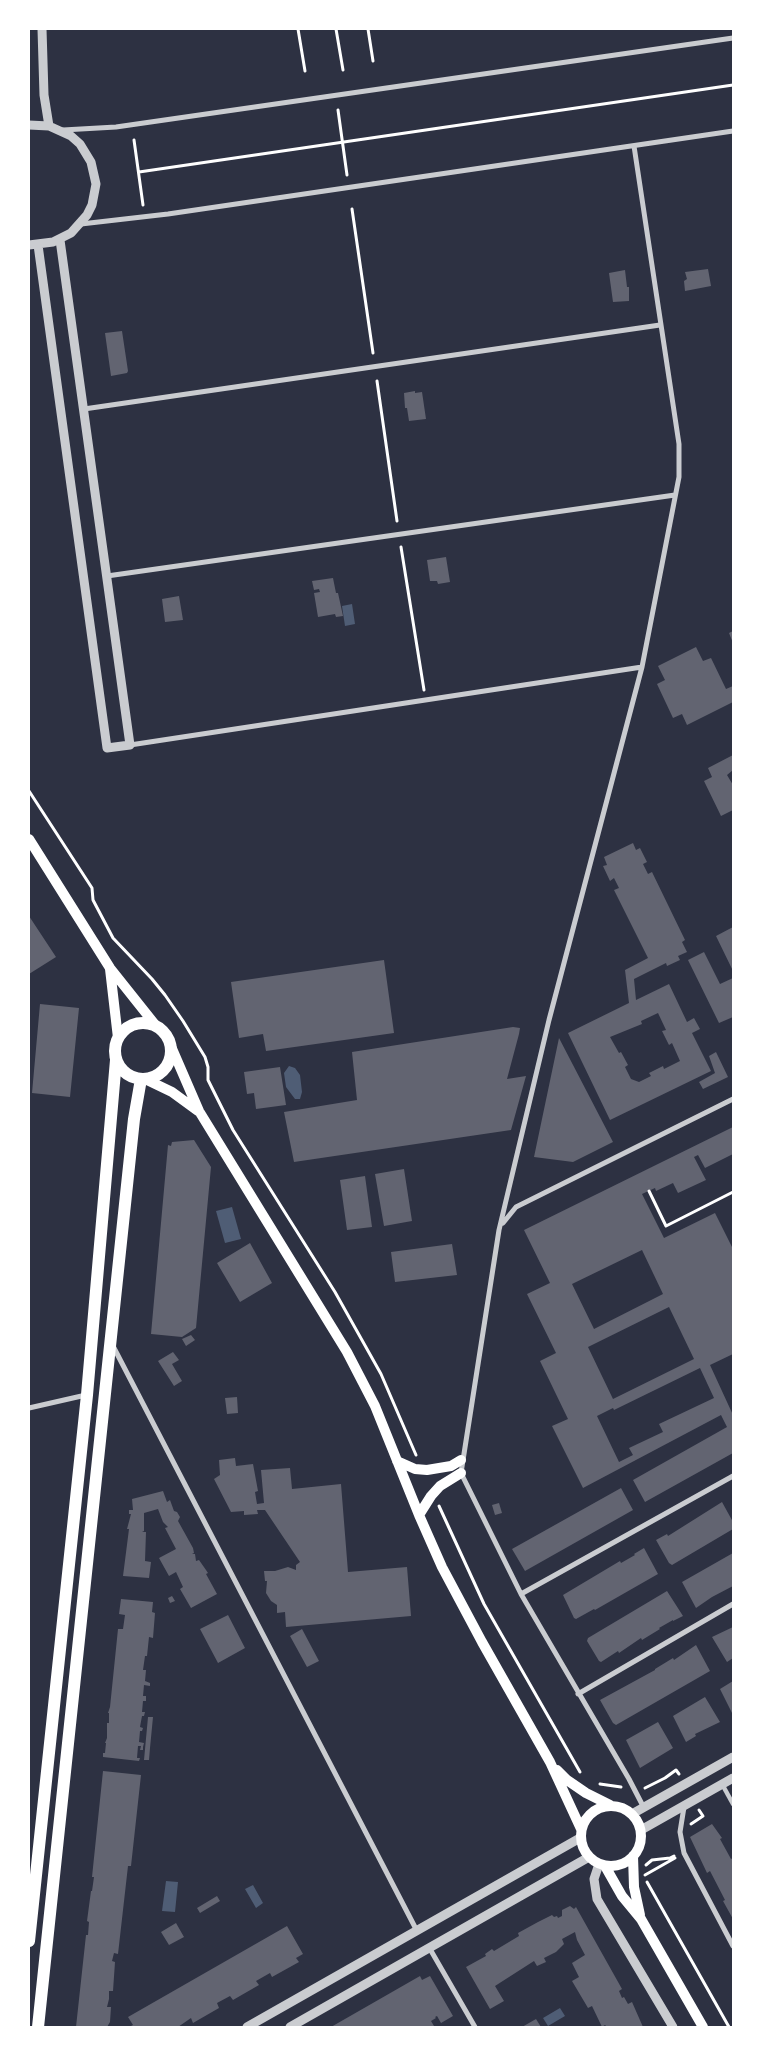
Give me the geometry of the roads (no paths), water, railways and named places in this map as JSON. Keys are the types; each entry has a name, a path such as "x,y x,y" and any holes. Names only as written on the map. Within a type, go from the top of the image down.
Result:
{"main road":[{"path":"29,839 110,968 166,1036 199,1111 347,1352 375,1406 419,1516 442,1567 550,1762 581,1833 582,1847 589,1857 602,1865 622,1896 641,1919 704,2027"},
{"path":"110,968 118,1038"},
{"path":"29,1941 87,1395 116,1060 115,1049 118,1038 124,1030 135,1024 145,1023 157,1027"},
{"path":"143,1079 155,1077 165,1069 170,1057 170,1044"},
{"path":"116,1060 126,1074 143,1079 172,1092 199,1111"},
{"path":"38,2027 134,1119 143,1079"},
{"path":"397,1462 423,1470 439,1469 461,1460"},
{"path":"419,1516 433,1493 450,1478 460,1473"},
{"path":"550,1762 567,1780 586,1793 610,1805 622,1807 632,1814 641,1830 640,1843 633,1856 620,1865 602,1865"},
{"path":"581,1833 586,1818 593,1811 610,1805"},
{"path":"633,1856 635,1894 641,1919"}],"street":[{"path":"42,29 44,95 49,126"},
{"path":"29,125 49,126 62,130 116,127 733,38"},
{"path":"62,130 80,144 91,162 96,184 92,205 81,224 60,240 33,245 107,748 642,667"},
{"path":"81,224 168,214 733,131"},
{"path":"634,146 679,444 679,468 642,667 549,1020 499,1230 460,1473 520,1594 644,1808"},
{"path":"60,240 130,745"},
{"path":"84,409 660,325"},
{"path":"107,576 675,495"},
{"path":"499,1230 505,1219 516,1207 733,1099"},
{"path":"111,1342 417,1931"},
{"path":"29,1408 87,1395"},
{"path":"520,1594 733,1476"},
{"path":"578,1694 733,1604"},
{"path":"632,1814 733,1757"},
{"path":"641,1830 733,1778"},
{"path":"722,1784 733,1804"},
{"path":"684,1807 680,1834 684,1854 733,1946"},
{"path":"247,2027 417,1931 581,1833"},
{"path":"290,2027 589,1857"},
{"path":"602,1865 594,1880 597,1900 673,2027"},
{"path":"430,1948 475,2027"}],"water":[{"path":"352,604 355,624 345,626 342,606"},
{"path":"289,1066 295,1068 300,1075 302,1092 300,1099 295,1099 286,1087 284,1073"},
{"path":"232,1207 241,1239 225,1243 216,1211"},
{"path":"166,1881 178,1882 175,1912 162,1911"},
{"path":"253,1885 263,1903 256,1908 245,1889"},
{"path":"560,2008 565,2016 548,2026 543,2018"}]}
